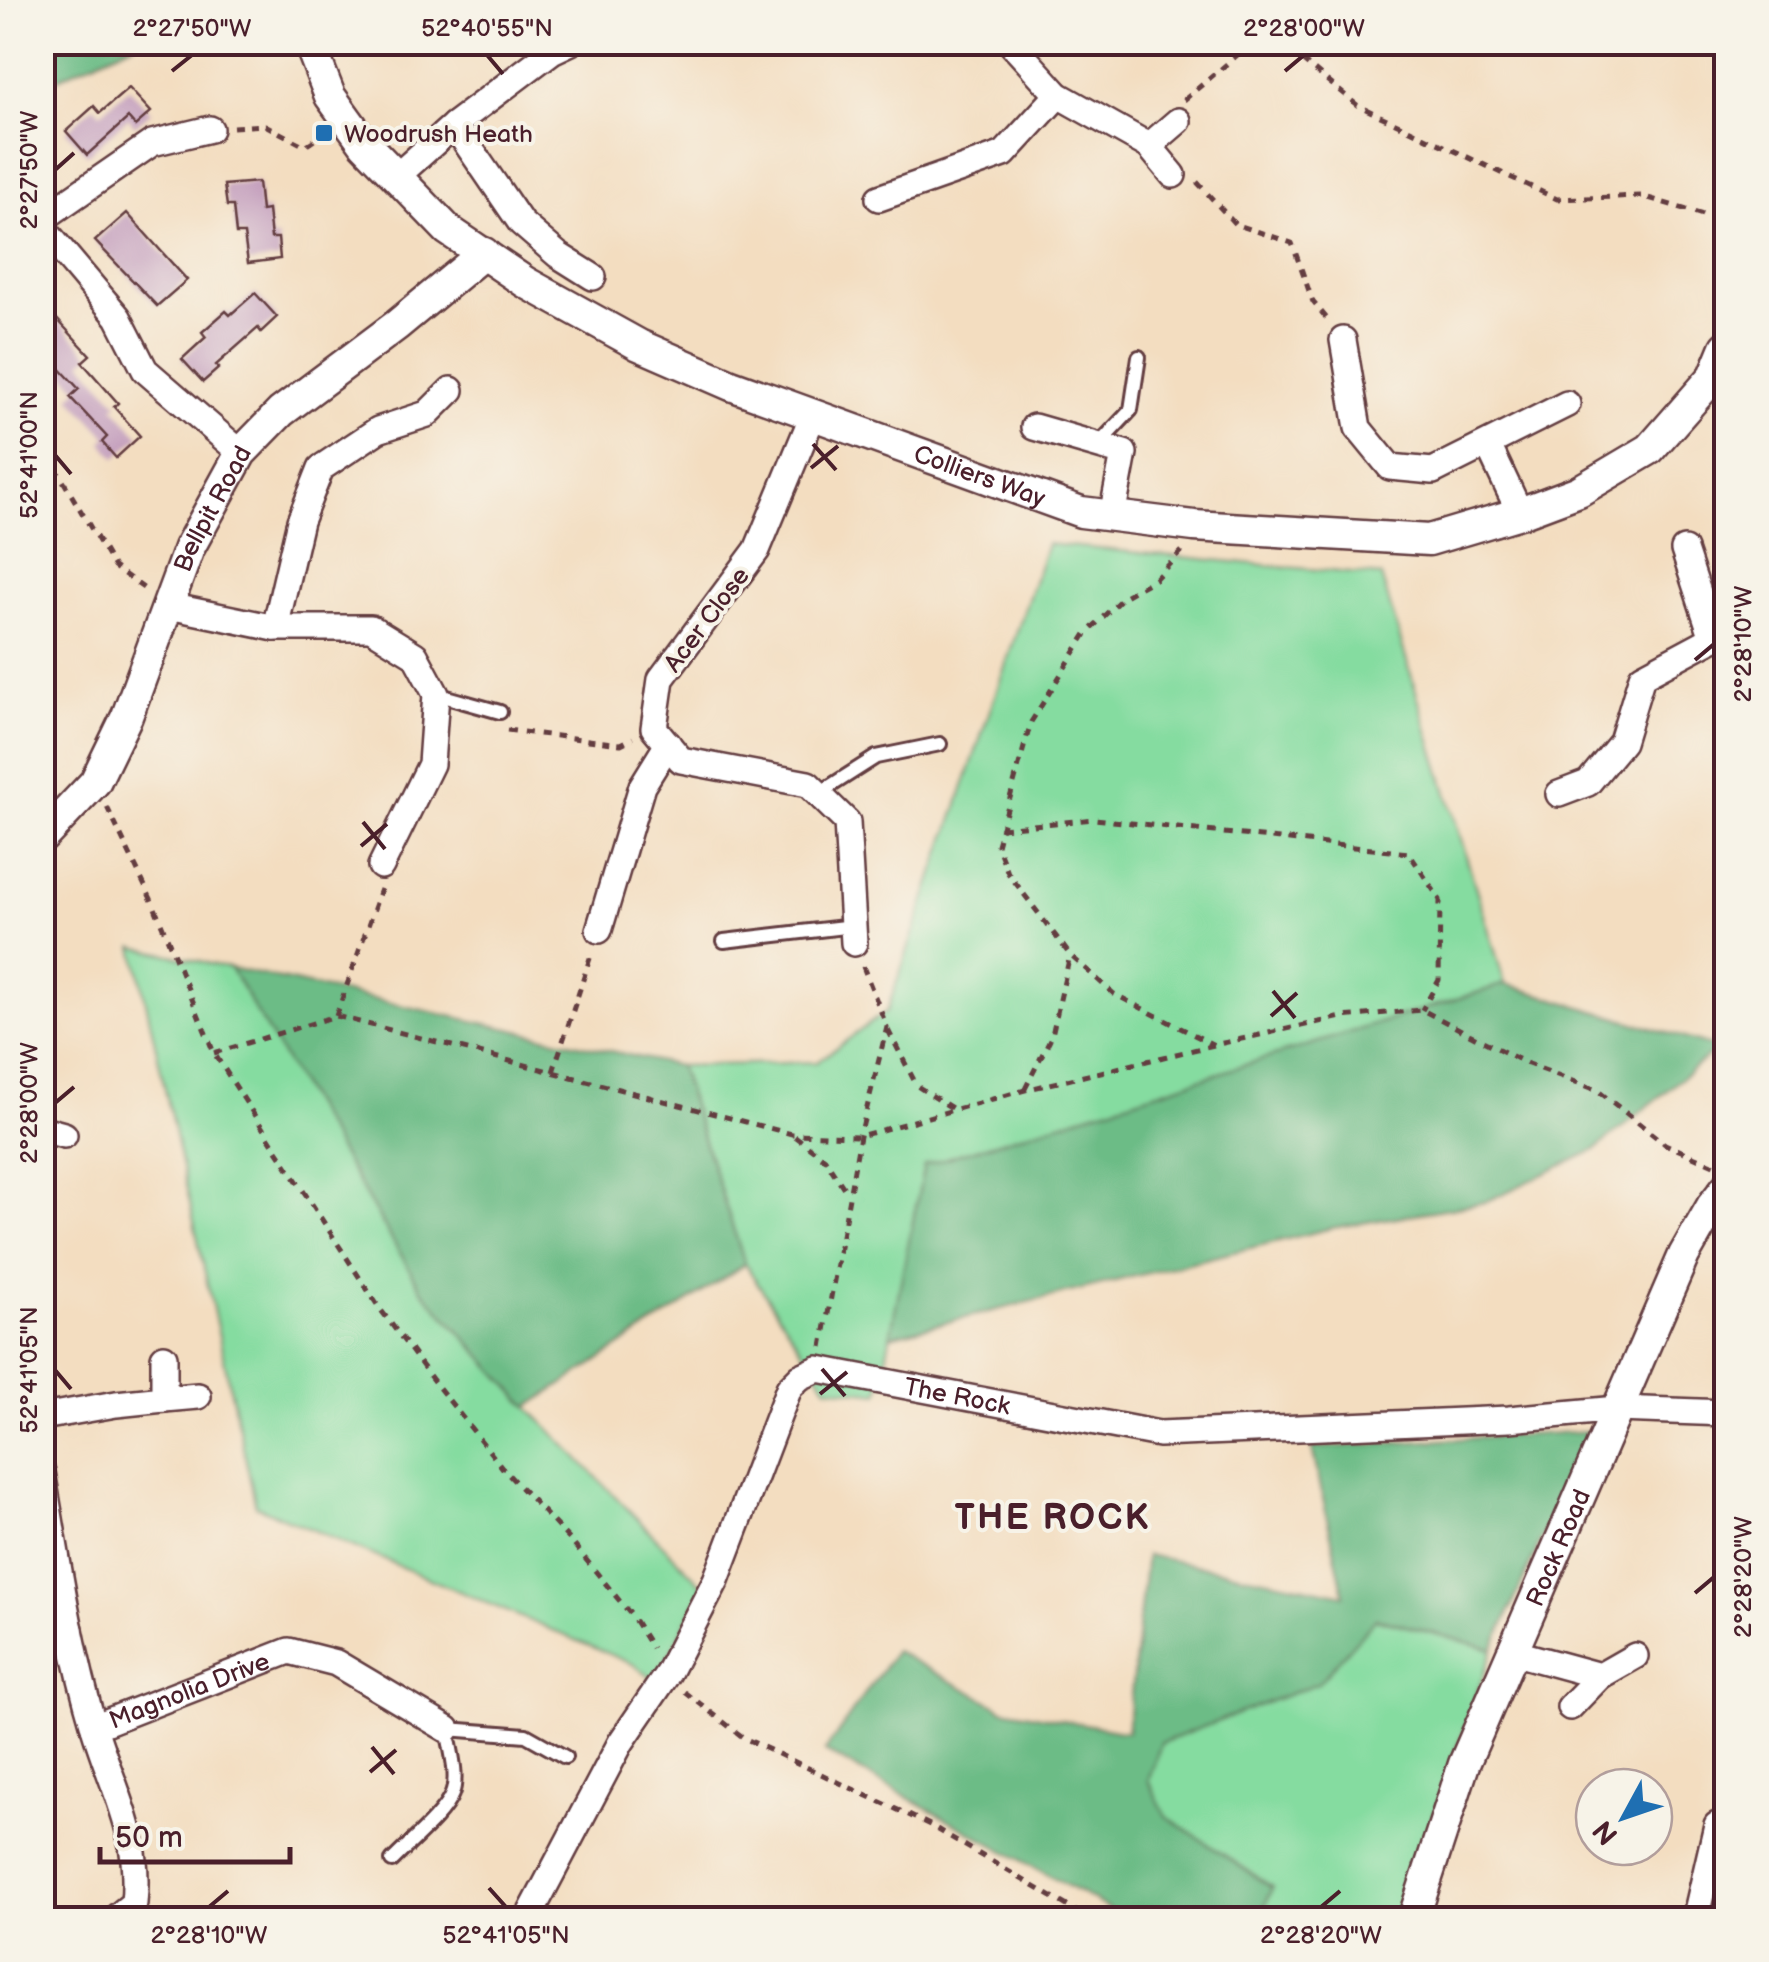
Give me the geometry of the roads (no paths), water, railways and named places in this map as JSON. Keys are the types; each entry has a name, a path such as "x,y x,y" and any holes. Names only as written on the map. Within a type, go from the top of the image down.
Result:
{"street":[{"name":"Colliers Way","path":"309,42 330,96 364,144 448,230 525,282 638,345 731,385 1081,512 1194,526 1429,540 1520,514 1579,491 1650,449 1714,376 1726,346"},
{"path":"396,177 454,126 552,51 571,42"},
{"path":"1010,42 1058,95 1149,146 1172,175"},
{"path":"879,198 1004,154 1058,95"},
{"path":"1149,146 1178,121"},
{"path":"454,126 521,223 558,255 592,276"},
{"path":"42,219 152,143 210,129"},
{"path":"42,227 118,317 145,370 241,453"},
{"name":"Bellpit Road","path":"42,838 96,782 127,716 188,548 241,453 281,412 484,254"},
{"path":"1343,340 1358,428 1390,466 1433,471 1566,404"},
{"path":"275,628 300,521 321,468 378,430 428,414 452,390"},
{"name":"Acer Close","path":"661,736 660,679 757,550 813,415"},
{"path":"1034,427 1124,453 1112,516"},
{"path":"1488,445 1520,514"},
{"path":"1559,794 1588,783 1622,742 1642,676 1720,636 1684,550"},
{"path":"169,606 275,628 371,628 415,655 436,694 431,764 381,866"},
{"path":"599,930 661,736 681,760 808,784 848,822 853,935"},
{"name":"Rock Road","path":"1413,1920 1464,1764 1684,1254 1726,1188"},
{"path":"164,1357 164,1399"},
{"name":"The Rock","path":"527,1920 621,1742 668,1674 716,1580 788,1388 800,1377 818,1370 1159,1434 1510,1419 1617,1410 1726,1413"},
{"path":"42,1418 116,1404 198,1396"},
{"path":"42,1472 70,1629 94,1727 132,1830 134,1904 118,1918"},
{"path":"42,1638 70,1629"},
{"name":"Magnolia Drive","path":"94,1727 289,1652 336,1663 447,1729"},
{"path":"1512,1652 1600,1676"},
{"path":"1570,1706 1600,1676 1635,1656"},
{"path":"1695,1920 1718,1825"}],"lane":[{"path":"1098,445 1130,410 1139,356"},
{"path":"436,694 500,712"},
{"path":"818,794 876,757 940,744"},
{"path":"724,941 853,935"},
{"path":"392,1861 452,1794 447,1729 526,1734 565,1757"}],"place":[{"name":"Woodrush Heath","path":"324,133"}],"district":[{"name":"THE ROCK","path":"1053,1517"}]}
